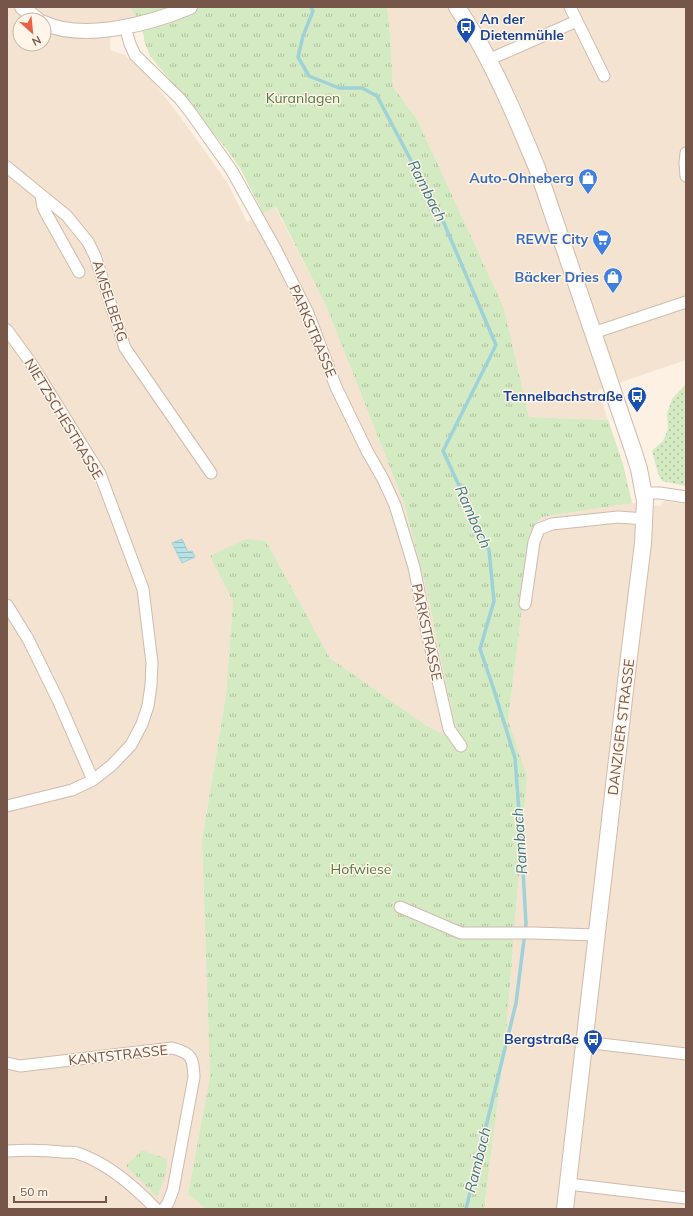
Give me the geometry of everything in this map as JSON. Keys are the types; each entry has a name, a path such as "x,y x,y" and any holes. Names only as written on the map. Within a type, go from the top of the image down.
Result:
{"main road":[{"name":"DANZIGER STRASSE","path":"457,7 488,60 512,109 537,168 633,450 645,501 643,543 628,660 565,1209"}],"street":[{"path":"52,25 87,31 106,30 125,27 166,16 190,7"},
{"path":"570,7 604,76"},
{"path":"488,60 577,21"},
{"name":"PARKSTRASSE","path":"125,27 135,55 180,99 191,112 232,171 276,250 308,313 336,387 395,505 414,567 449,729 461,746"},
{"path":"686,153 686,176"},
{"name":"AMSELBERG","path":"7,167 67,216 88,242 96,256 125,348 211,473"},
{"name":"AMSELBERG","path":"41,196 43,207 79,272"},
{"path":"593,334 686,302"},
{"name":"NIETZSCHESTRASSE","path":"7,330 31,363 100,474 142,589 152,663 148,706 142,724 130,745 112,765 93,780 72,790 7,806"},
{"path":"644,493 660,493 686,497"},
{"path":"525,604 534,542 539,529 552,524 618,517 645,519"},
{"path":"7,605 31,646 58,700 93,780"},
{"path":"400,907 461,933 597,935"},
{"path":"584,1042 686,1054"},
{"name":"KANTSTRASSE","path":"7,1063 20,1066 172,1048 184,1051 190,1056 193,1063 194,1077 173,1190 164,1209"},
{"path":"7,1152 48,1150 76,1153 102,1164 143,1195 156,1209"},
{"path":"568,1184 686,1198"}],"shaded area":[{"path":"7,7 130,7 137,18 111,25 110,50 125,55 153,81 227,182 247,222 275,207 327,308 404,503 426,587 455,726 445,736 427,726 330,658 266,541 233,601 226,695 202,840 210,1076 188,1194 206,1209 7,1209"},
{"path":"387,7 686,7 686,360 598,390 608,420 529,417 504,308 417,119 393,87"},
{"path":"665,501 686,504 686,1209 484,1209 505,1046 527,775 508,720 532,528 542,517 632,503 661,506 662,502"}],"green space":[{"name":"Hofwiese","path":"130,7 387,7 393,87 417,119 504,308 529,417 608,420 623,464 632,503 542,517 532,528 508,720 527,775 505,1046 484,1209 206,1209 188,1194 210,1076 202,840 226,695 233,601 210,556 246,539 266,541 330,658 427,726 445,735 455,726 426,587 404,503 327,308 276,207 263,213 240,168 228,151 150,56 137,18"},
{"path":"686,384 686,486 662,481 658,473 652,451 663,441 668,429 667,414 672,399"},
{"path":"142,1150 167,1159 166,1175 157,1197 126,1166"}],"water":[{"path":"182,539 188,552 192,551 195,557 182,563 172,543"}],"waterway":[{"name":"Rambach","path":"311,7 313,11 303,36 298,57 309,76 339,88 362,88 377,96 443,221 496,345 443,451 489,550 494,601 480,649 515,758 526,924 516,1003 466,1209"}],"place":[{"name":"An der Dietenmühle","path":"466,44"},
{"name":"Auto-Ohneberg","path":"588,195"},
{"name":"REWE City","path":"602,256"},
{"name":"Bäcker Dries","path":"613,294"},
{"name":"Tennelbachstraße","path":"637,413"},
{"name":"Bergstraße","path":"593,1056"}],"park label":[{"name":"Kuranlagen","path":"303,98"}]}
